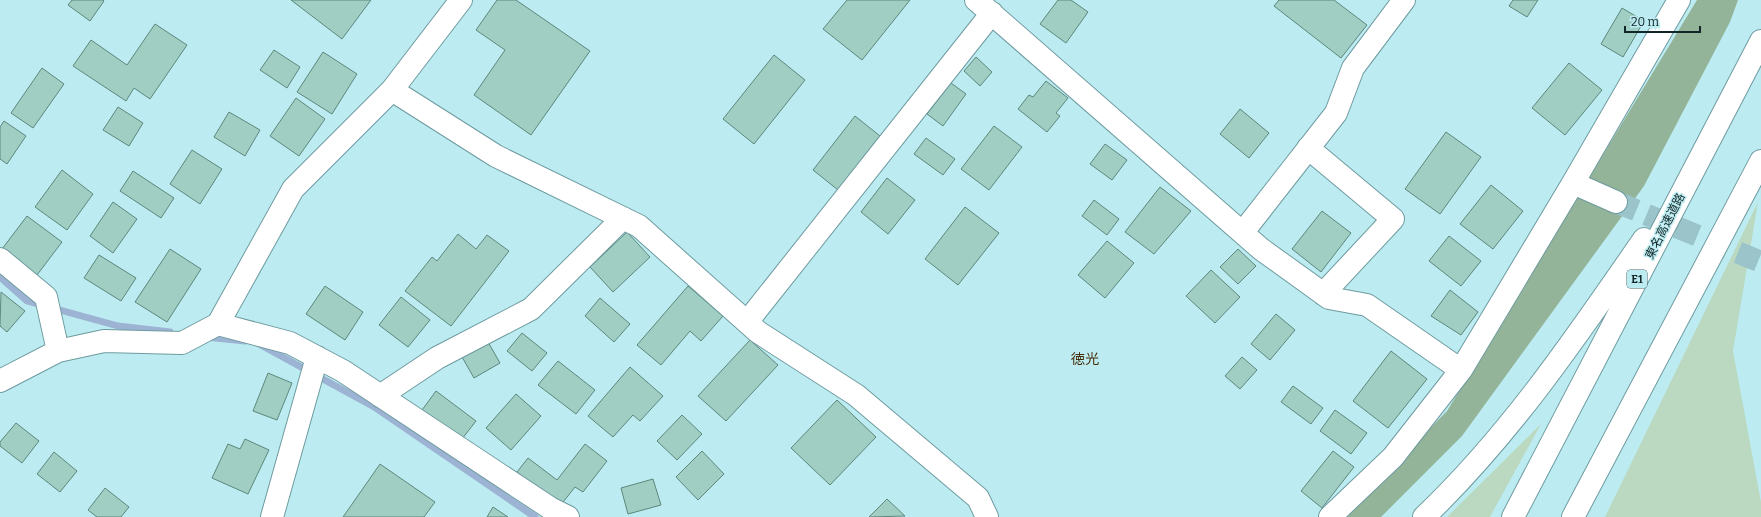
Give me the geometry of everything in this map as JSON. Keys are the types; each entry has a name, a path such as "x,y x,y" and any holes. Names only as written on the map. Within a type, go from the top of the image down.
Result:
{"main road":[{"path":"0,381 58,351 104,341 182,343 218,324 294,189 392,90 461,0"},
{"path":"1243,232 1336,113 1353,68 1404,0"},
{"path":"1330,517 1393,457 1461,370 1573,184 1679,0"},
{"path":"747,322 984,7 1262,249 1329,298 1367,305 1461,370"},
{"name":"東名高速道路","path":"1513,517 1761,41"},
{"path":"392,90 496,156 639,226 758,332 856,395 978,498 987,517"},
{"path":"1308,148 1393,218 1323,294"},
{"path":"1573,517 1761,161"},
{"path":"1424,517 1489,449 1544,380 1696,165"},
{"path":"1573,184 1616,202"},
{"path":"380,396 437,358 531,309 623,218"},
{"path":"0,259 46,297 58,351"},
{"path":"218,324 290,343 343,371 550,508 568,517"},
{"path":"272,517 317,357"}],"green space":[{"path":"1697,0 1738,0 1730,22 1644,186 1462,436 1381,517 1343,517 1447,411"},
{"path":"1758,202 1733,351 1761,502 1761,517 1605,517"},
{"path":"1541,424 1490,517 1447,517"}],"building":[{"path":"72,0 104,1 90,21 68,5"},
{"path":"291,0 371,0 342,39"},
{"path":"497,0 516,0 590,51 531,135 474,95 505,50 476,30"},
{"path":"847,0 910,0 862,60 823,29"},
{"path":"1058,0 1071,0 1088,12 1066,43 1040,24"},
{"path":"1279,0 1334,0 1367,25 1341,58 1274,6"},
{"path":"1513,0 1538,0 1527,17 1509,6"},
{"path":"1622,8 1644,21 1623,57 1601,44"},
{"path":"155,24 187,45 150,99 134,88 126,101 73,66 91,40 127,65"},
{"path":"274,50 300,67 287,88 260,70"},
{"path":"323,52 357,74 332,114 297,92"},
{"path":"774,55 805,80 754,144 723,119"},
{"path":"976,57 992,72 980,86 964,71"},
{"path":"1569,63 1602,90 1565,135 1532,108"},
{"path":"42,68 64,84 33,128 11,113"},
{"path":"1046,81 1068,98 1056,113 1060,116 1047,132 1018,109 1029,95 1033,97"},
{"path":"951,83 966,94 943,126 927,114"},
{"path":"296,98 325,119 299,156 270,136"},
{"path":"118,107 143,123 129,146 103,130"},
{"path":"1240,109 1269,133 1249,158 1220,134"},
{"path":"229,112 260,130 245,156 214,137"},
{"path":"855,116 880,136 838,190 813,170"},
{"path":"4,121 26,136 7,164 0,159 0,127"},
{"path":"994,126 1022,147 989,190 961,169"},
{"path":"1446,132 1481,157 1440,214 1405,189"},
{"path":"926,138 955,159 943,175 914,154"},
{"path":"1105,144 1127,160 1112,180 1090,164"},
{"path":"192,150 222,169 200,204 170,184"},
{"path":"62,170 93,194 67,230 35,207"},
{"path":"133,171 174,198 161,218 120,191"},
{"path":"887,178 915,200 888,234 861,212"},
{"path":"1491,185 1523,211 1493,249 1460,224"},
{"path":"1160,187 1191,211 1154,254 1125,232"},
{"path":"1094,200 1119,219 1107,235 1082,216"},
{"path":"113,202 137,219 113,253 90,236"},
{"path":"965,207 999,233 958,285 925,259"},
{"path":"1322,211 1351,233 1321,272 1292,249"},
{"path":"27,216 62,242 37,275 2,249"},
{"path":"627,232 650,257 613,292 590,267"},
{"path":"458,234 476,249 487,235 509,251 451,326 405,291 432,257 437,261"},
{"path":"1449,236 1481,261 1461,286 1429,261"},
{"path":"1107,241 1134,263 1105,298 1078,275"},
{"path":"170,249 201,269 167,322 135,302"},
{"path":"1238,249 1256,266 1238,284 1220,267"},
{"path":"99,255 136,278 121,301 84,278"},
{"path":"1211,270 1240,297 1215,323 1186,296"},
{"path":"325,286 363,312 345,340 306,314"},
{"path":"688,286 723,316 701,341 690,331 661,365 637,345"},
{"path":"1450,290 1478,312 1461,335 1431,316"},
{"path":"1,292 25,311 7,332 0,326"},
{"path":"401,297 430,320 408,347 379,325"},
{"path":"600,298 630,324 614,342 585,316"},
{"path":"1276,314 1295,330 1270,360 1251,344"},
{"path":"522,333 547,353 532,371 507,351"},
{"path":"750,340 778,365 726,421 698,396"},
{"path":"488,342 500,363 474,378 462,357"},
{"path":"1391,351 1427,379 1388,428 1353,401"},
{"path":"1242,357 1257,370 1240,389 1225,376"},
{"path":"558,361 595,390 576,414 538,385"},
{"path":"630,367 663,396 640,421 633,415 613,437 588,416"},
{"path":"268,373 292,383 277,420 253,411"},
{"path":"1293,386 1323,408 1311,424 1281,402"},
{"path":"436,391 476,421 462,439 422,410"},
{"path":"516,394 541,416 511,450 486,428"},
{"path":"837,400 876,437 830,485 791,448"},
{"path":"1335,410 1367,433 1351,454 1320,431"},
{"path":"682,415 702,434 677,460 657,441"},
{"path":"16,423 39,441 22,463 0,446 0,442"},
{"path":"245,439 269,450 248,494 212,478 228,444 240,449"},
{"path":"585,444 607,461 583,492 575,487 560,506 517,472 528,458 557,480"},
{"path":"702,451 724,474 698,500 676,477"},
{"path":"1333,451 1354,467 1322,508 1301,491"},
{"path":"54,452 77,471 60,492 37,474"},
{"path":"380,464 435,502 424,517 343,517"},
{"path":"653,479 661,505 628,514 621,488"},
{"path":"105,488 129,507 121,517 97,517 88,510"},
{"path":"887,499 905,516 869,517"},
{"path":"493,507 508,517 487,517"}],"waterway":[{"path":"0,277 27,301 118,326 170,332"},
{"path":"206,337 245,341"},
{"path":"259,344 376,408 535,517"}],"tunnel":[{"path":"1616,202 1761,262"}],"district":[{"name":"徳光","path":"1085,359"}]}
